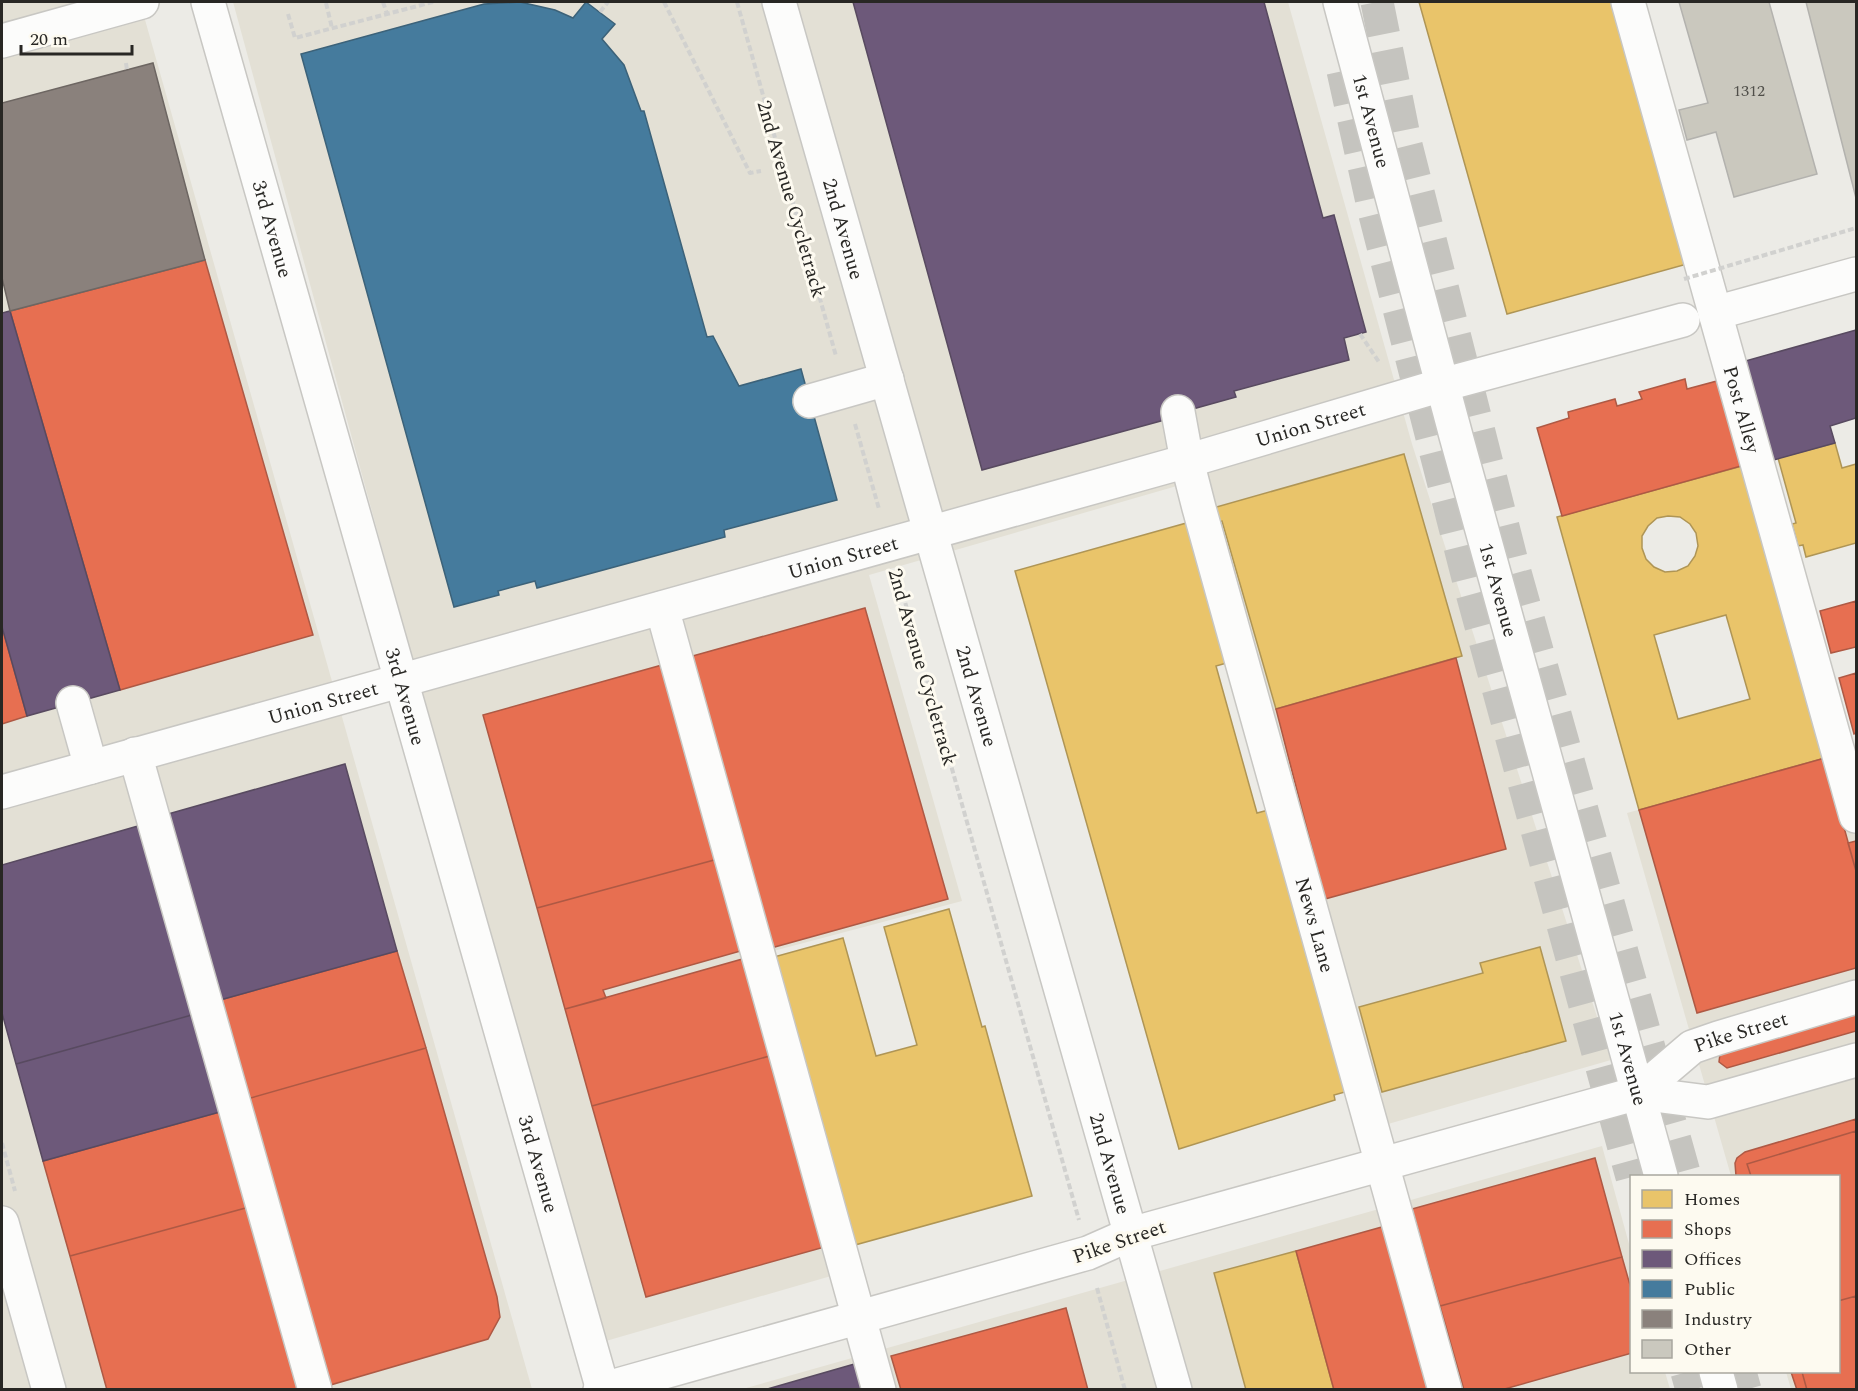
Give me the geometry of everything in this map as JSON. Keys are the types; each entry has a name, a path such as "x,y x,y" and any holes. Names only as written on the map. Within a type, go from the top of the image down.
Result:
{"main road":[{"path":"2,40 142,2"},
{"name":"3rd Avenue","path":"208,2 602,1389"},
{"name":"2nd Avenue","path":"779,2 1175,1389"},
{"name":"1st Avenue","path":"1340,2 1442,385 1661,1175"},
{"name":"Post Alley","path":"1628,2 1857,816"},
{"path":"1715,313 1857,274"},
{"name":"Union Street","path":"2,792 1187,461 1442,385 1683,320"},
{"path":"810,401 887,379"},
{"name":"News Lane","path":"1178,412 1187,461 1445,1389"},
{"path":"662,608 879,1389"},
{"path":"74,703 91,767"},
{"path":"135,754 315,1389"},
{"name":"Pike Street","path":"1638,1093 1692,1047 1857,997"},
{"name":"Pike Street","path":"602,1389 1088,1253 1131,1234 1638,1093 1708,1102 1857,1060"},
{"path":"2,1223 49,1389"},
{"path":"1717,1373 1721,1389"}],"path":[{"path":"383,2 387,14"},
{"path":"288,14 296,38 387,14 418,3 433,2"},
{"path":"600,12 608,2"},
{"path":"664,2 750,173 761,171"},
{"name":"2nd Avenue Cycletrack","path":"737,2 1072,1194"},
{"path":"326,3 332,28"},
{"path":"126,63 127,70"},
{"path":"1684,279 1857,228"},
{"path":"1360,334 1379,363"},
{"path":"1105,1315 1125,1389"}],"shaded area":[{"path":"2,2 140,2 532,1389 2,1390"},
{"path":"233,2 1288,2 1412,444 1611,1060 1381,1126 1201,479 869,575 962,901 751,957 838,1274 599,1343"},
{"path":"1856,751 1856,1389 1791,1389 1786,1373 1840,1373 1840,1175 1731,1175 1627,813"},
{"path":"1602,1146 1630,1247 1630,1373 1665,1373 1670,1389 739,1390"}],"building: Homes":[{"path":"1419,2 1613,2 1687,264 1507,314"},
{"path":"1835,443 1842,468 1856,464 1856,543 1806,557 1803,545 1798,546 1792,524 1796,523 1778,458"},
{"path":"1404,454 1462,656 1276,709 1222,521 1217,522 1213,508"},
{"path":"1742,466 1825,758 1639,810 1557,517","holes":["1680,517 1690,524 1696,533 1698,546 1688,566 1677,571 1665,572 1654,567 1646,559 1642,548 1642,536 1657,518","1726,615 1750,699 1678,719 1654,635"]},
{"path":"1190,522 1230,662 1216,666 1257,813 1272,809 1352,1090 1334,1095 1335,1100 1179,1149 1015,571"},
{"path":"949,909 982,1027 985,1026 1032,1196 855,1245 774,957 843,938 876,1056 917,1045 884,927"},
{"path":"1540,947 1566,1041 1382,1092 1359,1007 1483,973 1480,963"},
{"path":"1296,1251 1334,1390 1246,1390 1214,1273"}],"building: Shops":[{"path":"205,260 313,635 120,690 10,311"},
{"path":"1685,379 1687,389 1717,381 1741,466 1562,516 1537,428 1569,418 1568,412 1615,399 1617,406 1642,399 1639,392"},
{"path":"1856,601 1856,647 1831,653 1820,611"},
{"path":"865,608 948,899 771,948 689,657"},
{"path":"2,627 27,716 2,724"},
{"path":"1456,658 1506,849 1325,899 1276,709"},
{"path":"662,665 718,859 537,908 483,715"},
{"path":"1856,673 1856,733 1854,734 1839,678"},
{"path":"1825,758 1856,871 1856,968 1697,1013 1639,810"},
{"path":"1856,841 1856,871 1848,843"},
{"path":"718,859 744,950 603,990 606,998 565,1009 537,908"},
{"path":"397,951 426,1048 247,1099 220,1000"},
{"path":"746,958 773,1055 592,1106 565,1009"},
{"path":"1856,1012 1856,1031 1727,1068 1719,1062 1720,1054"},
{"path":"426,1048 497,1297 500,1317 488,1339 327,1386 247,1099"},
{"path":"773,1055 828,1246 646,1297 592,1106"},
{"path":"227,1110 253,1206 70,1256 43,1161"},
{"path":"1856,1119 1856,1131 1747,1164 1751,1175 1736,1175 1735,1163 1737,1158 1745,1152"},
{"path":"1856,1131 1856,1296 1840,1300 1840,1175 1751,1175 1747,1164"},
{"path":"1595,1158 1622,1257 1440,1306 1412,1209"},
{"path":"253,1206 305,1390 107,1390 70,1256"},
{"path":"1389,1225 1435,1390 1334,1390 1296,1251"},
{"path":"1622,1257 1630,1285 1630,1354 1501,1390 1464,1390 1440,1306"},
{"path":"1856,1296 1856,1390 1807,1390 1802,1373 1840,1373 1840,1300"},
{"path":"1066,1308 1088,1390 901,1390 891,1356"},
{"path":"1791,1373 1802,1373 1807,1390 1797,1390"}],"building: Offices":[{"path":"853,2 1264,2 1323,218 1334,215 1366,332 1344,338 1349,360 1234,391 1236,397 1175,414 1168,419 982,470"},
{"path":"10,311 120,690 27,716 2,627 2,313"},
{"path":"1856,330 1856,418 1830,426 1835,443 1770,461 1742,362"},
{"path":"345,764 397,951 220,1000 168,814"},
{"path":"145,824 199,1013 16,1064 2,1013 2,865"},
{"path":"199,1013 227,1110 43,1161 16,1064"},
{"path":"858,1363 866,1390 764,1390"}],"building: Public":[{"path":"520,2 555,10 573,18 586,2 615,24 602,39 624,65 641,111 644,111 707,337 713,336 739,386 801,369 837,500 724,530 725,537 537,588 535,581 498,591 499,595 454,607 301,54 484,4"}],"building: Industry":[{"path":"153,63 205,260 10,311 2,278 2,103"}],"building: Other":[{"path":"1679,2 1769,2 1817,174 1734,197 1716,132 1687,140 1679,110 1708,103"},
{"path":"1806,2 1856,2 1856,198"}],"tunnel":[{"path":"1377,2 1405,141 1511,558 1685,1175"},
{"path":"1343,71 1374,211 1469,582 1631,1175"},
{"path":"1687,1373 1692,1390"},
{"path":"1740,1373 1745,1390"}]}
